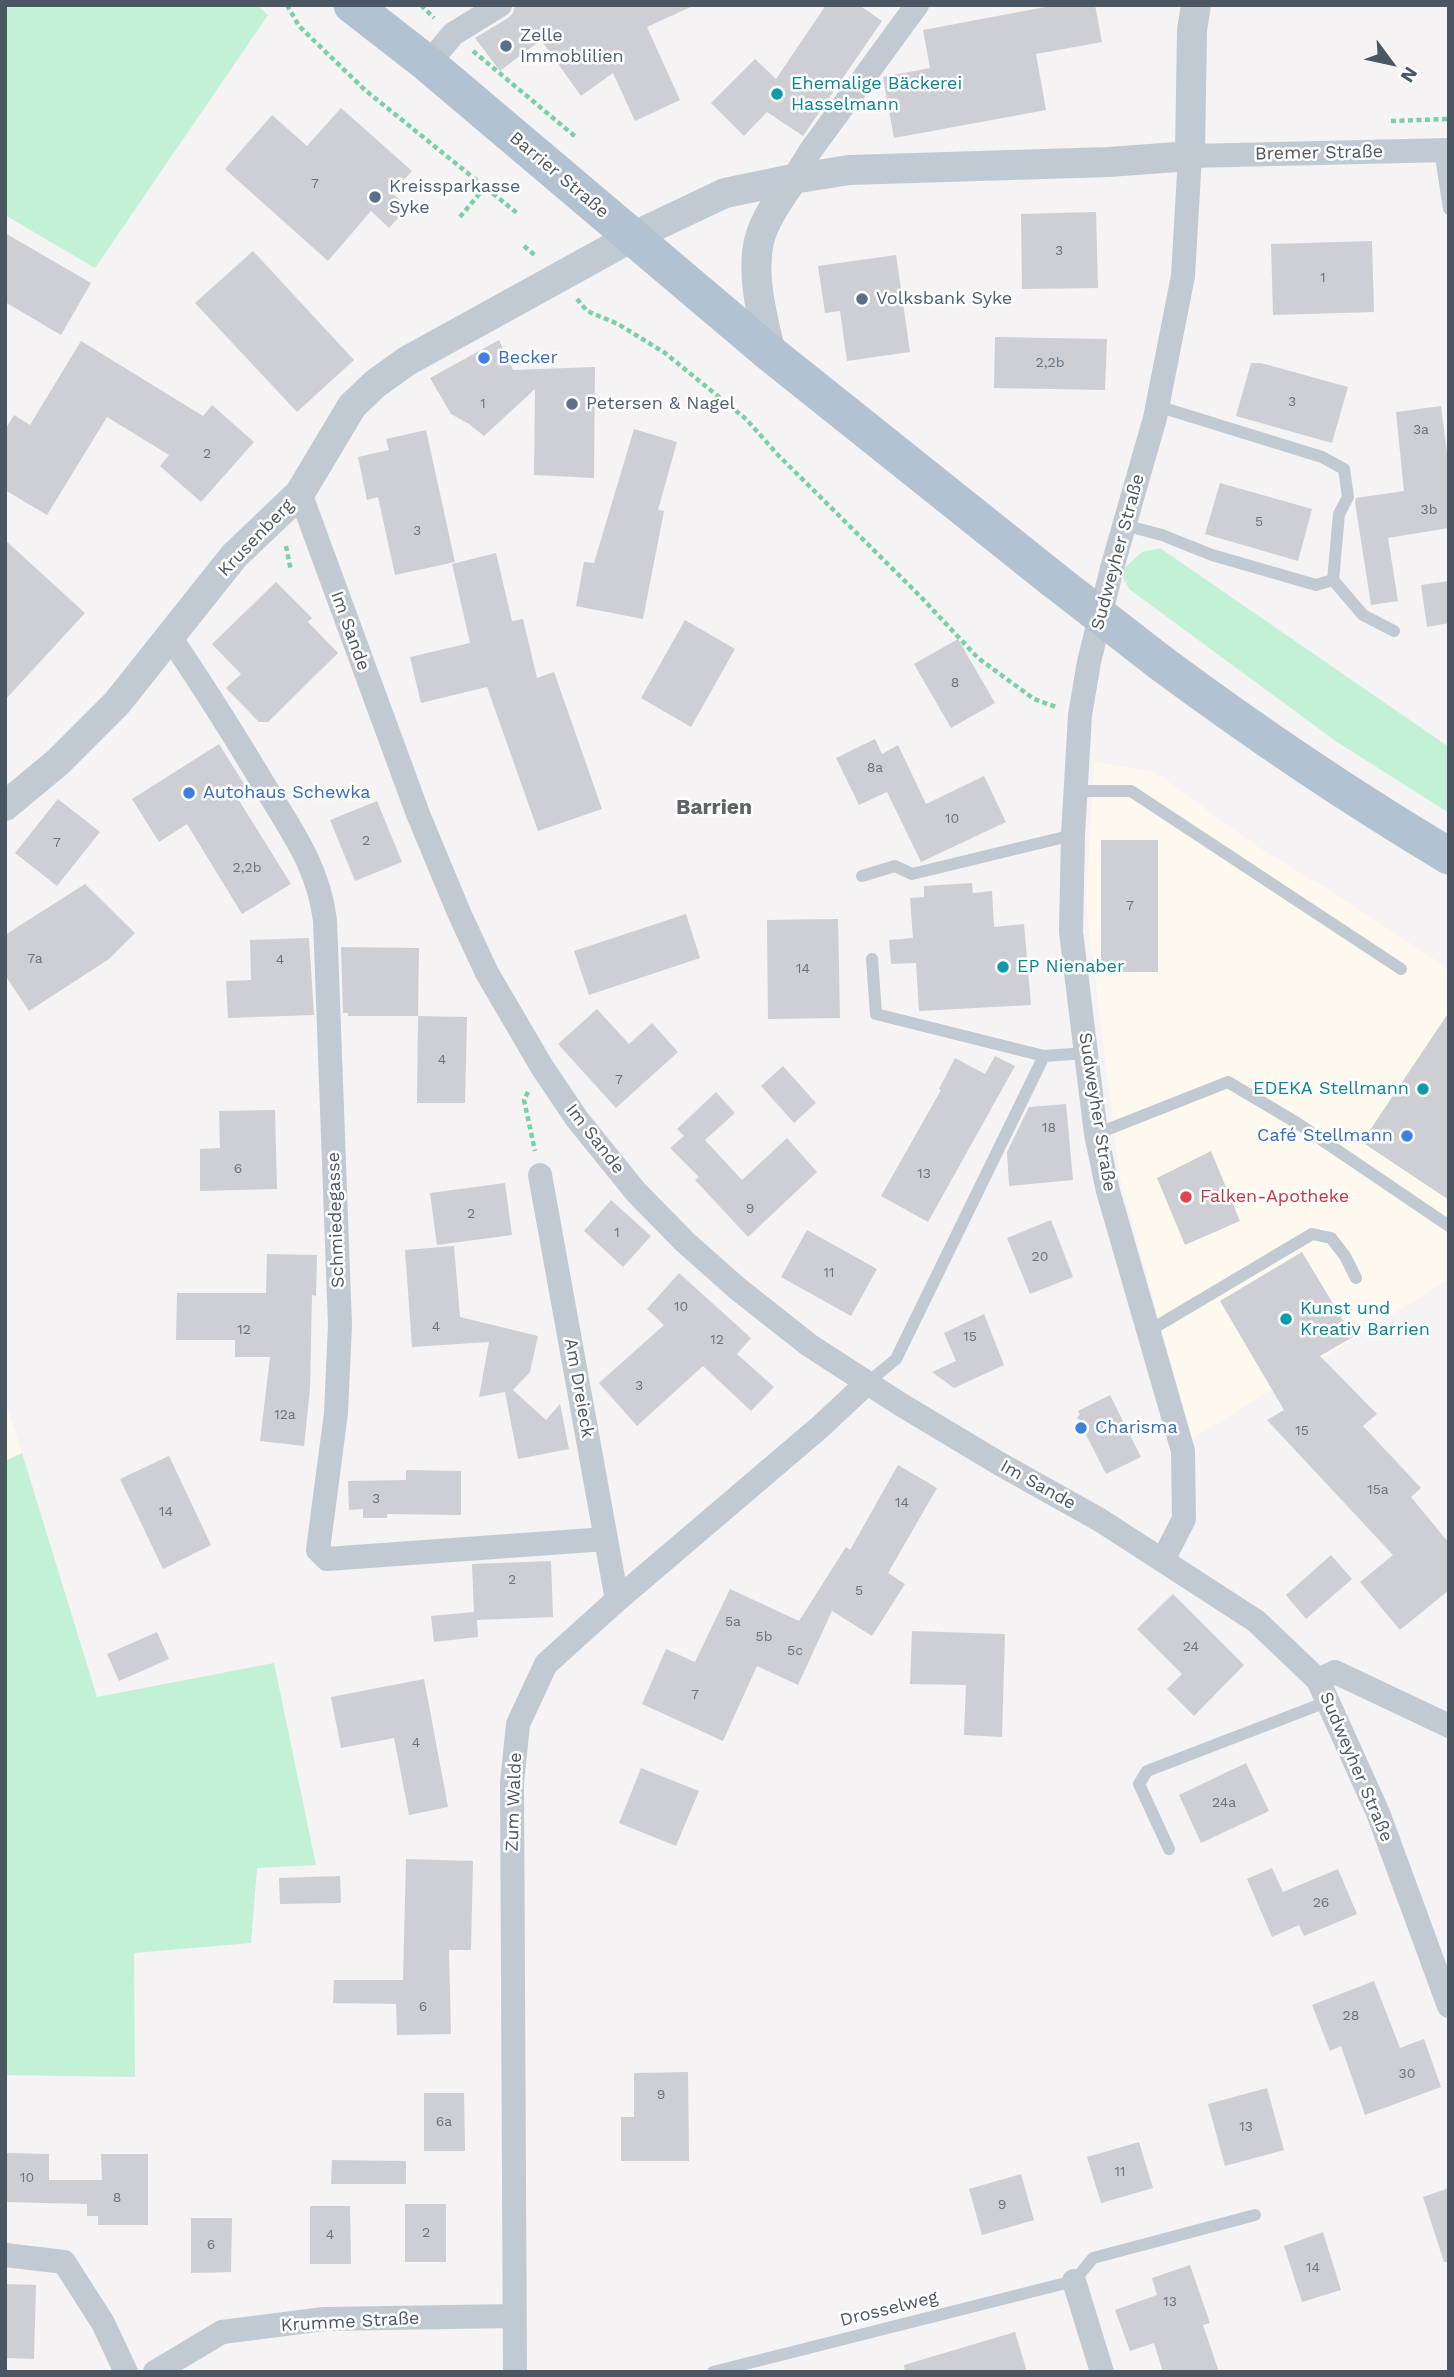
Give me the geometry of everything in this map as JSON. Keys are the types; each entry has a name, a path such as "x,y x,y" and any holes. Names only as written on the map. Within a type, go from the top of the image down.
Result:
{"main road":[{"name":"Barrier Straße","path":"352,5 428,64 771,354 1054,580 1237,719 1449,856"}],"street":[{"path":"428,64 453,34 500,5"},
{"path":"771,354 755,266 760,240 768,219 811,150 917,5"},
{"path":"632,237 724,193 793,178 849,170 1108,162 1190,156 1192,30 1196,5"},
{"name":"Bremer Straße","path":"1190,156 1445,150"},
{"name":"Sudweyher Straße","path":"1190,156 1182,276 1157,406 1089,662 1080,715 1071,932 1096,1134 1108,1191 1183,1451 1184,1519 1163,1560 1256,1620 1323,1690 1378,1813 1449,2006"},
{"name":"Krusenberg","path":"5,806 58,762 117,703 234,556 300,494 352,406 375,384 407,361 632,237"},
{"name":"Im Sande","path":"300,494 418,814 487,974 542,1067 577,1119 627,1181 685,1242 808,1345 866,1384 1100,1520 1163,1560"},
{"name":"Schmiedegasse","path":"170,637 226,720 289,826 321,892 325,920 340,1325 335,1413 318,1550 327,1559 606,1539"},
{"name":"Am Dreieck","path":"540,1175 617,1600"},
{"name":"Zum Walde","path":"515,2372 512,1783 518,1724 546,1664 866,1384"},
{"path":"1323,1690 1335,1672 1449,1726"},
{"path":"5,2256 64,2262 103,2323 126,2372"},
{"path":"1074,2281 1102,2372"},
{"name":"Krumme Straße","path":"155,2372 222,2332 324,2319 514,2316"}],"lane":[{"path":"1445,150 1449,209"},
{"path":"1157,406 1322,457 1344,469 1348,497 1339,514 1333,580 1363,615 1394,631"},
{"path":"1124,525 1161,535 1212,555 1316,585 1333,580"},
{"path":"1076,792 1130,791 1401,969"},
{"path":"862,876 895,866 912,874 1073,835"},
{"path":"872,959 876,1014 1044,1056 1086,1053"},
{"path":"866,1384 896,1359 1044,1056"},
{"path":"1096,1134 1228,1082 1297,1123 1449,1226"},
{"path":"1147,1332 1312,1234 1331,1238 1345,1256 1356,1278"},
{"path":"1168,1849 1139,1784 1147,1771 1323,1690"},
{"path":"1074,2281 1093,2258 1255,2215"},
{"name":"Drosselweg","path":"713,2372 1074,2281"}],"path":[{"path":"287,5 299,26 365,90 516,213"},
{"path":"421,5 577,138"},
{"path":"460,216 485,187"},
{"path":"618,324 664,353 746,419 778,456 919,595 978,658 1034,699 1080,715"},
{"path":"540,1175 524,1100 542,1067"}],"shaded area":[{"path":"1094,762 1155,772 1258,847 1339,896 1449,969 1449,1279 1192,1439 1120,1178 1086,904"},
{"path":"5,1399 22,1453 5,1461"}],"green space":[{"path":"5,5 257,5 268,15 95,268 5,215"},
{"path":"1160,548 1449,747 1449,813 1337,742 1129,589 1120,572 1142,552"},
{"path":"22,1453 97,1697 274,1663 316,1865 257,1868 251,1943 134,1953 135,2077 5,2075 5,1461"}],"building":[{"path":"515,5 695,5 647,27 680,100 635,121 613,73 581,96 541,40 500,71 475,38 508,18"},
{"name":"Ehemalige Bäckerei Hasselmann","path":"826,5 859,5 882,21 803,136 767,112 744,136 711,103 755,59 776,79"},
{"path":"1056,5 1095,5 1102,42 1036,54 1046,110 894,138 883,77 930,68 923,30"},
{"path":"341,108 412,171 392,193 408,207 389,228 371,211 328,261 225,169 272,115 307,146"},
{"path":"1096,212 1098,288 1022,289 1021,214"},
{"path":"5,233 91,283 61,335 5,302"},
{"path":"1372,241 1374,312 1273,315 1271,244"},
{"path":"253,251 354,360 297,412 195,303"},
{"path":"896,255 910,352 847,361 840,311 825,313 818,266"},
{"path":"995,337 1107,339 1105,390 994,388"},
{"path":"499,340 513,370 595,367 594,478 534,475 535,389 484,436 451,414 430,378"},
{"path":"81,341 203,416 212,405 254,442 201,502 160,466 169,455 107,417 47,515 5,490 5,430 14,415 30,425"},
{"path":"1251,363 1261,363 1348,387 1332,443 1236,416"},
{"path":"1441,406 1449,469 1449,528 1388,538 1398,601 1371,605 1356,498 1404,491 1396,412"},
{"path":"634,429 677,442 658,510 664,511 643,619 576,606 584,562 594,563"},
{"path":"426,430 455,562 395,575 378,497 367,500 358,457 389,450 386,439"},
{"path":"1220,483 1312,509 1298,561 1205,534"},
{"path":"5,540 85,613 5,700"},
{"path":"496,553 512,621 523,619 537,678 554,672 602,809 538,831 487,687 421,703 410,657 470,643 452,564"},
{"path":"1449,581 1449,623 1427,627 1421,585"},
{"path":"276,582 312,618 308,622 338,653 268,722 259,722 226,688 241,674 212,644"},
{"path":"685,620 735,649 691,727 641,698"},
{"path":"958,639 995,703 951,728 914,664"},
{"path":"875,739 882,754 898,745 926,804 984,776 1006,822 921,862 887,792 859,805 836,758"},
{"path":"219,744 246,787 235,794 291,884 242,914 187,824 159,842 132,799"},
{"path":"58,799 100,832 57,886 15,853"},
{"path":"377,801 402,862 355,881 330,820"},
{"path":"1101,840 1158,840 1158,972 1101,972"},
{"path":"972,883 973,893 992,891 994,927 1024,924 1031,1005 919,1011 916,963 891,964 889,940 913,938 910,898 924,897 924,886"},
{"path":"85,884 135,933 109,959 29,1011 5,975 5,935"},
{"path":"686,914 700,958 589,995 574,951"},
{"path":"838,919 840,1018 768,1019 767,920"},
{"path":"309,938 314,1015 228,1018 226,981 251,980 250,940"},
{"path":"341,947 419,948 418,1016 348,1016 348,1013 343,1013"},
{"path":"597,1009 629,1044 652,1023 678,1052 616,1108 558,1044"},
{"name":"EDEKA Stellmann","path":"1449,1012 1449,1200 1362,1142"},
{"path":"418,1016 467,1017 465,1103 417,1103"},
{"path":"995,1056 1015,1066 928,1222 881,1196 941,1090 939,1089 955,1058 985,1074"},
{"path":"783,1066 816,1103 794,1123 761,1086"},
{"path":"716,1092 735,1113 705,1140 742,1180 787,1138 817,1172 748,1237 695,1180 699,1177 670,1148 684,1136 677,1129"},
{"path":"1066,1104 1073,1180 1009,1186 1007,1152 1029,1107"},
{"path":"275,1110 277,1189 200,1191 200,1149 220,1148 219,1111"},
{"path":"1211,1151 1240,1221 1185,1245 1157,1178"},
{"path":"505,1183 512,1235 437,1245 430,1193"},
{"path":"611,1200 651,1236 623,1267 584,1231"},
{"path":"1051,1220 1073,1277 1030,1294 1007,1238"},
{"path":"807,1230 877,1269 851,1316 781,1277"},
{"path":"454,1246 460,1317 538,1336 530,1372 513,1390 546,1420 560,1404 569,1449 518,1459 505,1392 479,1397 489,1342 412,1347 405,1250"},
{"path":"1302,1252 1353,1337 1320,1356 1377,1414 1363,1426 1421,1488 1411,1497 1449,1543 1449,1590 1400,1630 1360,1582 1393,1555 1267,1420 1284,1410 1220,1301"},
{"path":"267,1254 317,1255 316,1296 312,1295 310,1389 304,1446 260,1441 270,1357 235,1357 235,1340 176,1340 177,1293 266,1293"},
{"path":"679,1273 751,1338 737,1354 774,1387 751,1411 703,1366 637,1426 599,1383 664,1325 647,1309"},
{"path":"984,1314 1004,1365 954,1388 932,1372 956,1361 944,1333"},
{"path":"1110,1395 1141,1457 1106,1474 1077,1417 1080,1415 1078,1411"},
{"path":"169,1456 211,1545 163,1569 120,1479"},
{"path":"898,1465 937,1488 888,1573 905,1584 872,1636 832,1611 798,1685 757,1666 723,1741 642,1704 666,1649 695,1662 730,1589 799,1621 846,1547 850,1550"},
{"path":"406,1470 461,1471 461,1515 387,1514 387,1518 363,1518 363,1509 349,1510 348,1481 406,1480"},
{"path":"1331,1555 1352,1579 1306,1619 1286,1595"},
{"path":"551,1561 553,1617 477,1620 478,1637 434,1642 431,1616 474,1612 472,1564"},
{"path":"1173,1594 1244,1665 1194,1716 1167,1689 1182,1674 1137,1629"},
{"path":"912,1631 1005,1634 1002,1737 964,1735 966,1685 910,1684"},
{"path":"157,1632 169,1659 119,1681 107,1654"},
{"path":"424,1679 448,1807 409,1815 394,1738 341,1748 331,1697"},
{"path":"1246,1763 1269,1811 1201,1843 1179,1795"},
{"path":"641,1768 699,1791 676,1846 619,1823"},
{"path":"406,1859 473,1861 471,1950 449,1950 451,2034 397,2035 396,2004 333,2003 334,1980 403,1980"},
{"path":"1272,1868 1283,1892 1338,1869 1357,1914 1304,1936 1299,1925 1272,1937 1247,1879"},
{"path":"340,1876 341,1903 280,1904 279,1878"},
{"path":"1374,1981 1400,2048 1424,2039 1441,2087 1365,2115 1341,2046 1330,2051 1312,2005"},
{"path":"688,2072 689,2161 621,2161 621,2117 634,2117 634,2073"},
{"path":"1267,2088 1284,2150 1225,2166 1208,2104"},
{"path":"424,2093 464,2093 465,2151 424,2151"},
{"path":"1139,2142 1153,2188 1101,2203 1087,2157"},
{"path":"5,2153 49,2154 49,2180 102,2180 101,2154 148,2154 148,2225 98,2225 98,2216 87,2216 87,2204 5,2202"},
{"path":"332,2160 406,2161 406,2184 331,2184"},
{"path":"1021,2174 1034,2220 982,2235 969,2189"},
{"path":"1449,2188 1449,2262 1444,2262 1423,2197"},
{"path":"405,2204 446,2204 446,2262 405,2262"},
{"path":"310,2206 350,2206 351,2264 310,2264"},
{"path":"191,2218 232,2218 231,2272 191,2273"},
{"path":"1323,2232 1341,2290 1302,2302 1284,2246"},
{"path":"1190,2265 1210,2323 1203,2325 1219,2372 1163,2372 1154,2343 1130,2351 1115,2310 1157,2295 1152,2278"},
{"path":"5,2284 36,2285 34,2359 5,2358"},
{"path":"1015,2332 1027,2372 905,2372 904,2365"}],"place":[{"name":"Zelle Immoblilien","path":"506,46"},
{"name":"Ehemalige Bäckerei Hasselmann","path":"777,94"},
{"name":"Kreissparkasse Syke","path":"375,197"},
{"name":"Volksbank Syke","path":"862,299"},
{"name":"Becker","path":"484,358"},
{"name":"Petersen & Nagel","path":"572,404"},
{"name":"Autohaus Schewka","path":"189,793"},
{"name":"EP Nienaber","path":"1003,967"},
{"name":"EDEKA Stellmann","path":"1423,1089"},
{"name":"Café Stellmann","path":"1407,1136"},
{"name":"Falken-Apotheke","path":"1186,1197"},
{"name":"Kunst und Kreativ Barrien","path":"1286,1319"},
{"name":"Charisma","path":"1081,1428"}],"district":[{"name":"Barrien","path":"714,808"}]}
